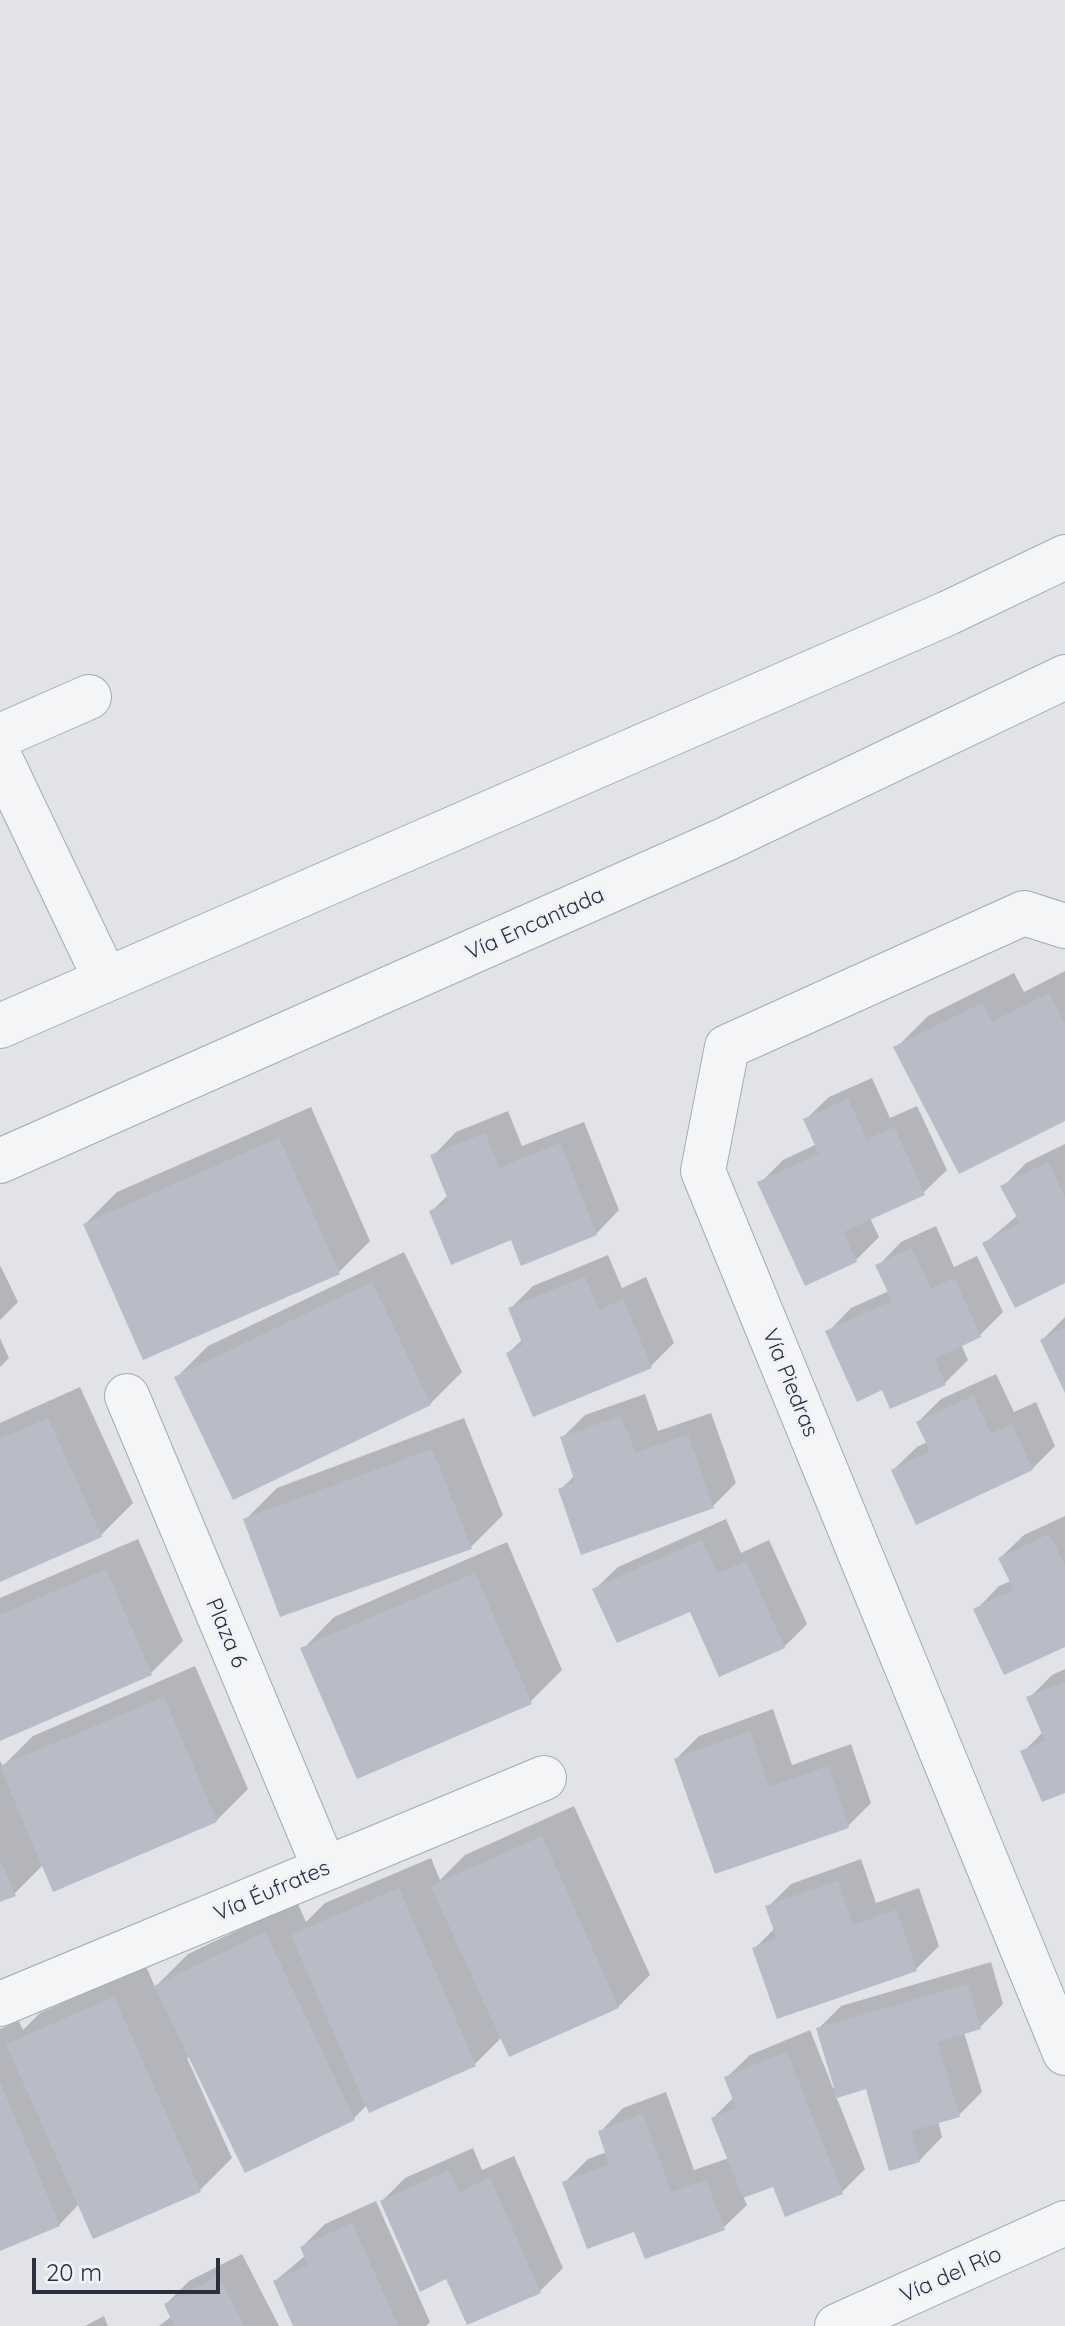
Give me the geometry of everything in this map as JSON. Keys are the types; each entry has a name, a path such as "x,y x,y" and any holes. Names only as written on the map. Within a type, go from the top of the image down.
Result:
{"street":[{"path":"0,1026 948,613 1065,557"},
{"name":"Vía Encantada","path":"0,1161 724,840 1065,677"},
{"path":"0,736 89,697"},
{"path":"0,758 105,978"},
{"name":"Vía Piedras","path":"1065,926 1024,913 727,1047 703,1171 1065,2053"},
{"name":"Plaza 6","path":"127,1396 325,1869"},
{"name":"Vía Éufrates","path":"0,2004 544,1778"},
{"name":"Vía del Río","path":"842,2325 1065,2223"}],"building":[{"path":"1049,993 1065,1024 1065,1121 959,1174 893,1047 982,1003 992,1022"},
{"path":"848,1099 867,1140 894,1127 925,1195 843,1232 857,1262 805,1286 757,1182 819,1154 803,1119"},
{"path":"485,1133 499,1168 560,1143 597,1235 521,1266 511,1240 451,1265 429,1211 449,1202 430,1155"},
{"path":"279,1138 340,1274 143,1360 83,1224"},
{"path":"1048,1162 1065,1197 1065,1283 1015,1308 982,1243 1020,1223 1000,1186"},
{"path":"912,1248 931,1289 954,1278 981,1337 934,1359 946,1385 890,1409 882,1390 857,1402 825,1331 892,1301 875,1265"},
{"path":"585,1277 599,1310 623,1299 652,1368 533,1417 506,1353 523,1345 508,1308"},
{"path":"372,1282 431,1405 233,1500 174,1377"},
{"path":"1065,1328 1065,1393 1040,1340"},
{"path":"973,1396 991,1434 1012,1424 1033,1470 916,1525 891,1470 930,1451 916,1422"},
{"path":"621,1416 635,1453 688,1435 714,1508 581,1555 558,1489 575,1482 560,1437"},
{"path":"48,1418 102,1537 0,1582 0,1439"},
{"path":"432,1449 472,1549 280,1617 243,1519"},
{"path":"1049,1534 1065,1565 1065,1647 1004,1675 973,1609 1014,1590 998,1558"},
{"path":"702,1540 717,1574 746,1561 785,1648 719,1677 690,1612 617,1643 592,1589"},
{"path":"106,1569 152,1675 0,1741 0,1615"},
{"path":"475,1573 532,1704 357,1779 300,1648"},
{"path":"1065,1682 1065,1793 1042,1802 1020,1751 1045,1741 1026,1697"},
{"path":"164,1697 217,1822 53,1892 0,1766"},
{"path":"750,1731 769,1787 828,1766 849,1828 715,1874 674,1759"},
{"path":"542,1836 619,2008 509,2057 431,1886"},
{"path":"0,1861 16,1896 0,1902"},
{"path":"838,1881 853,1925 896,1910 917,1971 777,2019 752,1948 777,1939 765,1906"},
{"path":"399,1888 476,2066 369,2113 291,1935"},
{"path":"265,1932 355,2120 245,2173 154,1986"},
{"path":"968,1984 981,2029 937,2042 960,2117 911,2131 920,2162 889,2171 866,2089 837,2098 816,2028"},
{"path":"114,1997 201,2192 93,2239 6,2044"},
{"path":"787,2052 843,2194 785,2217 773,2187 743,2198 711,2118 736,2108 724,2077"},
{"path":"0,2082 60,2226 0,2251"},
{"path":"643,2114 671,2192 706,2180 725,2230 645,2259 634,2232 587,2249 562,2182 609,2165 598,2131"},
{"path":"449,2170 459,2192 490,2178 541,2293 467,2325 446,2279 420,2292 380,2201"},
{"path":"352,2223 398,2326 293,2326 273,2281 308,2265 300,2247"},
{"path":"219,2276 244,2326 174,2326 164,2304"}]}
